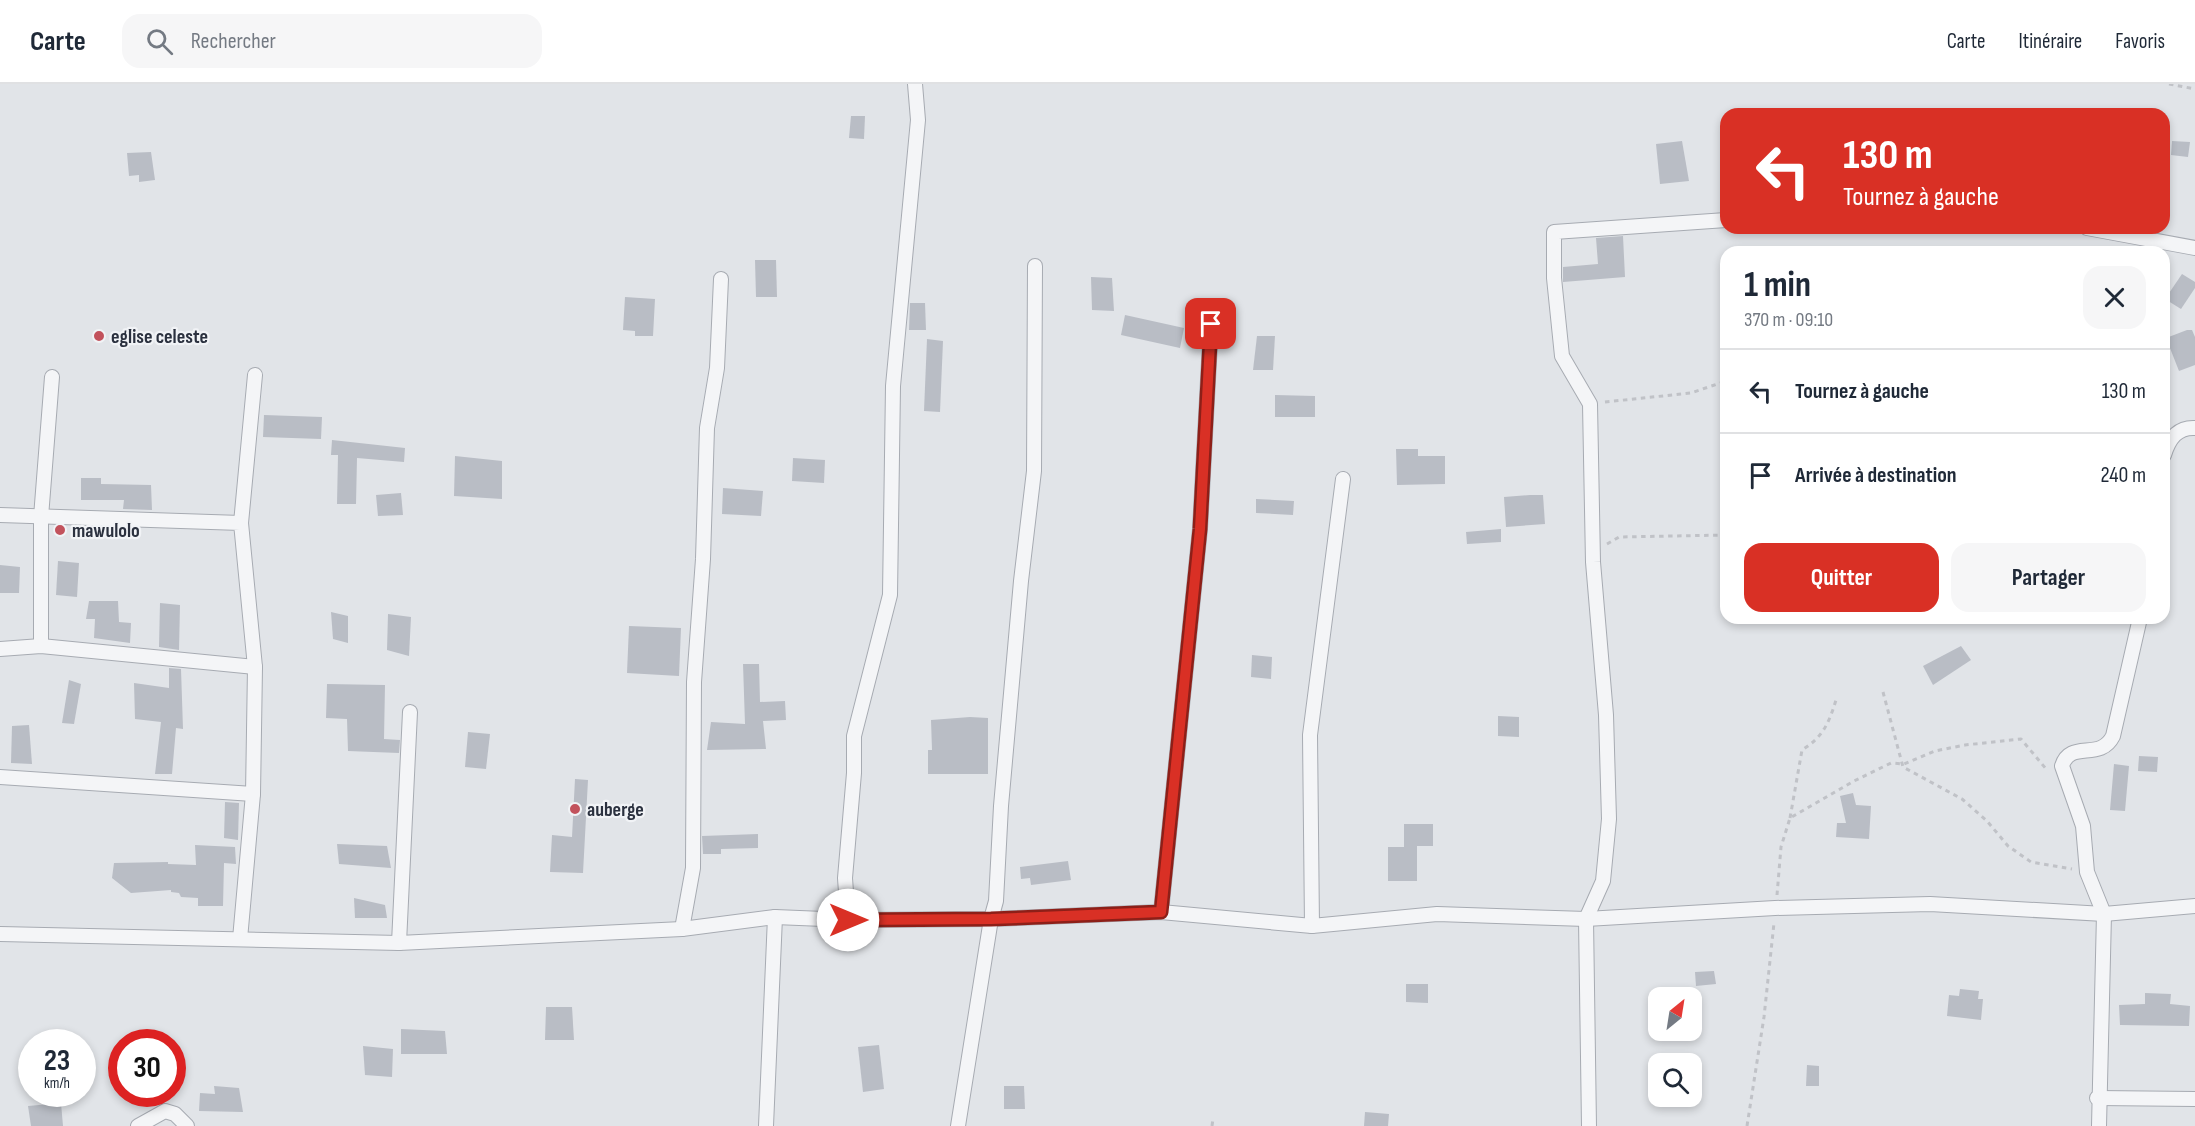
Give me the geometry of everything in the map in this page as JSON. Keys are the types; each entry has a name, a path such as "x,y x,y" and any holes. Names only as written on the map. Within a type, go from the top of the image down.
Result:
{"street":[{"path":"848,920 845,878 854,773 854,736 890,595 893,386 918,120 915,84"},
{"path":"1589,1126 1586,919 1603,881 1609,819 1606,715 1593,562 1590,404 1562,356 1554,278 1554,232 1720,220"},
{"path":"2119,234 2195,248"},
{"path":"958,1126 991,919 996,901 1012,676 1034,471 1035,266"},
{"path":"682,929 693,868 694,682 703,559 707,428 717,368 721,279"},
{"path":"1161,912 1200,529 1211,324"},
{"path":"240,939 253,794 255,667 241,523 255,375"},
{"path":"41,646 41,518 52,377"},
{"path":"2170,438 2186,427 2195,428"},
{"path":"1312,926 1310,735 1343,479"},
{"path":"0,514 41,518 241,523"},
{"path":"2098,1126 2104,914 2087,872 2083,826 2062,766 2065,756 2070,753 2102,749 2109,745 2139,624"},
{"path":"0,650 41,646 255,667"},
{"path":"399,943 410,712"},
{"path":"0,777 253,794"},
{"path":"0,934 399,943 682,929 775,917 848,920 991,919 1161,912 1312,926 1437,914 1586,919 1775,908 1930,904 2104,914 2195,906"},
{"path":"766,1126 775,917"},
{"path":"2097,1098 2195,1099"},
{"path":"138,1126 165,1111 175,1114 187,1126"}],"path":[{"path":"2169,84 2195,88"},
{"path":"1590,404 1691,393 1720,383"},
{"path":"1593,562 1608,543 1619,537 1720,535"},
{"path":"1883,692 1903,767 1962,800 1987,821 2008,846 2031,862 2087,872"},
{"path":"1747,1126 1764,1017 1781,847 1790,818 1802,750 1815,742 1827,729 1836,700"},
{"path":"1790,818 1854,781 1891,763 1904,764 1935,751 2021,739 2049,772"},
{"path":"1212,1126 1213,1119"}],"building":[{"path":"851,116 865,116 864,139 849,138"},
{"path":"1682,141 1689,181 1660,184 1656,144"},
{"path":"2172,141 2190,142 2188,157 2171,155"},
{"path":"151,152 155,180 139,182 139,175 129,176 127,153"},
{"path":"1623,236 1625,277 1563,282 1563,267 1598,264 1596,238"},
{"path":"755,260 776,260 777,297 756,297"},
{"path":"2182,274 2195,282 2195,288 2181,309 2170,302 2170,292"},
{"path":"1091,277 1112,278 1114,311 1092,310"},
{"path":"625,297 655,299 653,336 635,336 635,331 623,330"},
{"path":"910,303 925,303 926,330 909,330"},
{"path":"1125,315 1184,328 1180,348 1121,335"},
{"path":"2192,330 2195,337 2195,365 2179,371 2170,348 2170,336"},
{"path":"1257,336 1275,336 1273,370 1253,370"},
{"path":"927,339 943,341 940,412 924,411"},
{"path":"1275,395 1315,396 1315,417 1275,417"},
{"path":"264,415 322,417 321,439 263,437"},
{"path":"332,440 405,448 404,462 357,458 356,504 337,504 338,455 331,455"},
{"path":"1396,449 1418,449 1418,456 1445,456 1445,484 1397,485"},
{"path":"455,456 502,461 502,499 454,496"},
{"path":"793,458 825,460 824,483 792,481"},
{"path":"81,478 101,478 101,484 151,485 152,510 123,509 124,500 81,500"},
{"path":"723,488 763,491 761,516 722,514"},
{"path":"401,493 403,515 378,516 376,495"},
{"path":"1543,495 1545,524 1506,527 1504,497"},
{"path":"1256,499 1294,501 1293,515 1256,513"},
{"path":"1501,529 1501,542 1467,544 1466,532"},
{"path":"58,561 79,563 77,597 56,595"},
{"path":"0,565 20,567 19,593 0,593"},
{"path":"89,601 118,601 119,622 131,623 130,643 94,638 95,619 86,619"},
{"path":"160,603 180,605 179,650 159,647"},
{"path":"331,612 348,616 348,643 333,639"},
{"path":"388,614 411,617 409,656 387,650"},
{"path":"629,626 681,628 679,676 627,673"},
{"path":"1961,646 1971,660 1933,685 1923,666"},
{"path":"1252,655 1272,657 1271,679 1251,677"},
{"path":"743,664 759,664 760,702 785,701 786,720 763,721 766,749 707,750 711,722 745,724"},
{"path":"169,668 181,669 183,729 176,728 172,774 155,774 161,722 135,719 134,683 169,688"},
{"path":"69,680 81,684 74,724 62,723"},
{"path":"327,684 385,685 384,739 400,740 399,753 348,751 347,719 326,718"},
{"path":"1498,716 1519,717 1519,737 1498,736"},
{"path":"988,718 988,774 928,774 928,750 932,750 931,720"},
{"path":"29,725 32,764 11,763 12,726"},
{"path":"468,732 490,734 486,769 465,767"},
{"path":"2139,756 2158,757 2157,772 2138,771"},
{"path":"2114,764 2129,766 2125,811 2110,810"},
{"path":"575,779 588,780 583,873 550,872 552,835 572,837"},
{"path":"1853,793 1856,805 1871,806 1869,839 1836,837 1837,823 1846,823 1840,796"},
{"path":"225,802 239,803 238,840 224,838"},
{"path":"1404,824 1433,824 1433,846 1417,846 1417,881 1388,881 1388,847 1404,847"},
{"path":"758,834 758,848 721,849 721,854 703,854 702,836"},
{"path":"337,844 387,846 391,868 339,864"},
{"path":"195,845 235,847 236,864 224,863 223,906 198,906 198,898 181,897 179,893 171,892 171,890 131,893 112,878 114,863 168,862 168,864 196,865"},
{"path":"1068,861 1071,880 1031,885 1030,878 1021,879 1020,867"},
{"path":"354,898 385,905 387,918 355,918"},
{"path":"1714,971 1716,984 1696,986 1695,972"},
{"path":"1406,984 1428,984 1428,1003 1406,1002"},
{"path":"1960,989 1979,991 1978,999 1983,999 1981,1020 1947,1016 1949,995 1959,996"},
{"path":"2145,993 2171,994 2170,1004 2190,1006 2189,1026 2120,1025 2119,1005 2145,1004"},
{"path":"546,1007 572,1007 574,1040 545,1040"},
{"path":"401,1029 445,1031 447,1054 401,1054"},
{"path":"879,1045 884,1089 863,1092 858,1047"},
{"path":"363,1046 393,1049 392,1077 365,1075"},
{"path":"1807,1065 1819,1066 1819,1086 1806,1086"},
{"path":"214,1086 239,1088 243,1112 199,1111 200,1093 215,1094"},
{"path":"1004,1086 1024,1086 1025,1109 1004,1109"},
{"path":"28,1107 61,1107 63,1126 31,1126"},
{"path":"1365,1112 1389,1114 1388,1126 1364,1126"}],"place":[{"name":"eglise celeste","path":"99,336"},
{"name":"mawulolo","path":"60,530"},
{"name":"auberge","path":"575,809"}],"route":[{"path":"848,920 991,919 1161,912 1200,529 1211,324"}]}
